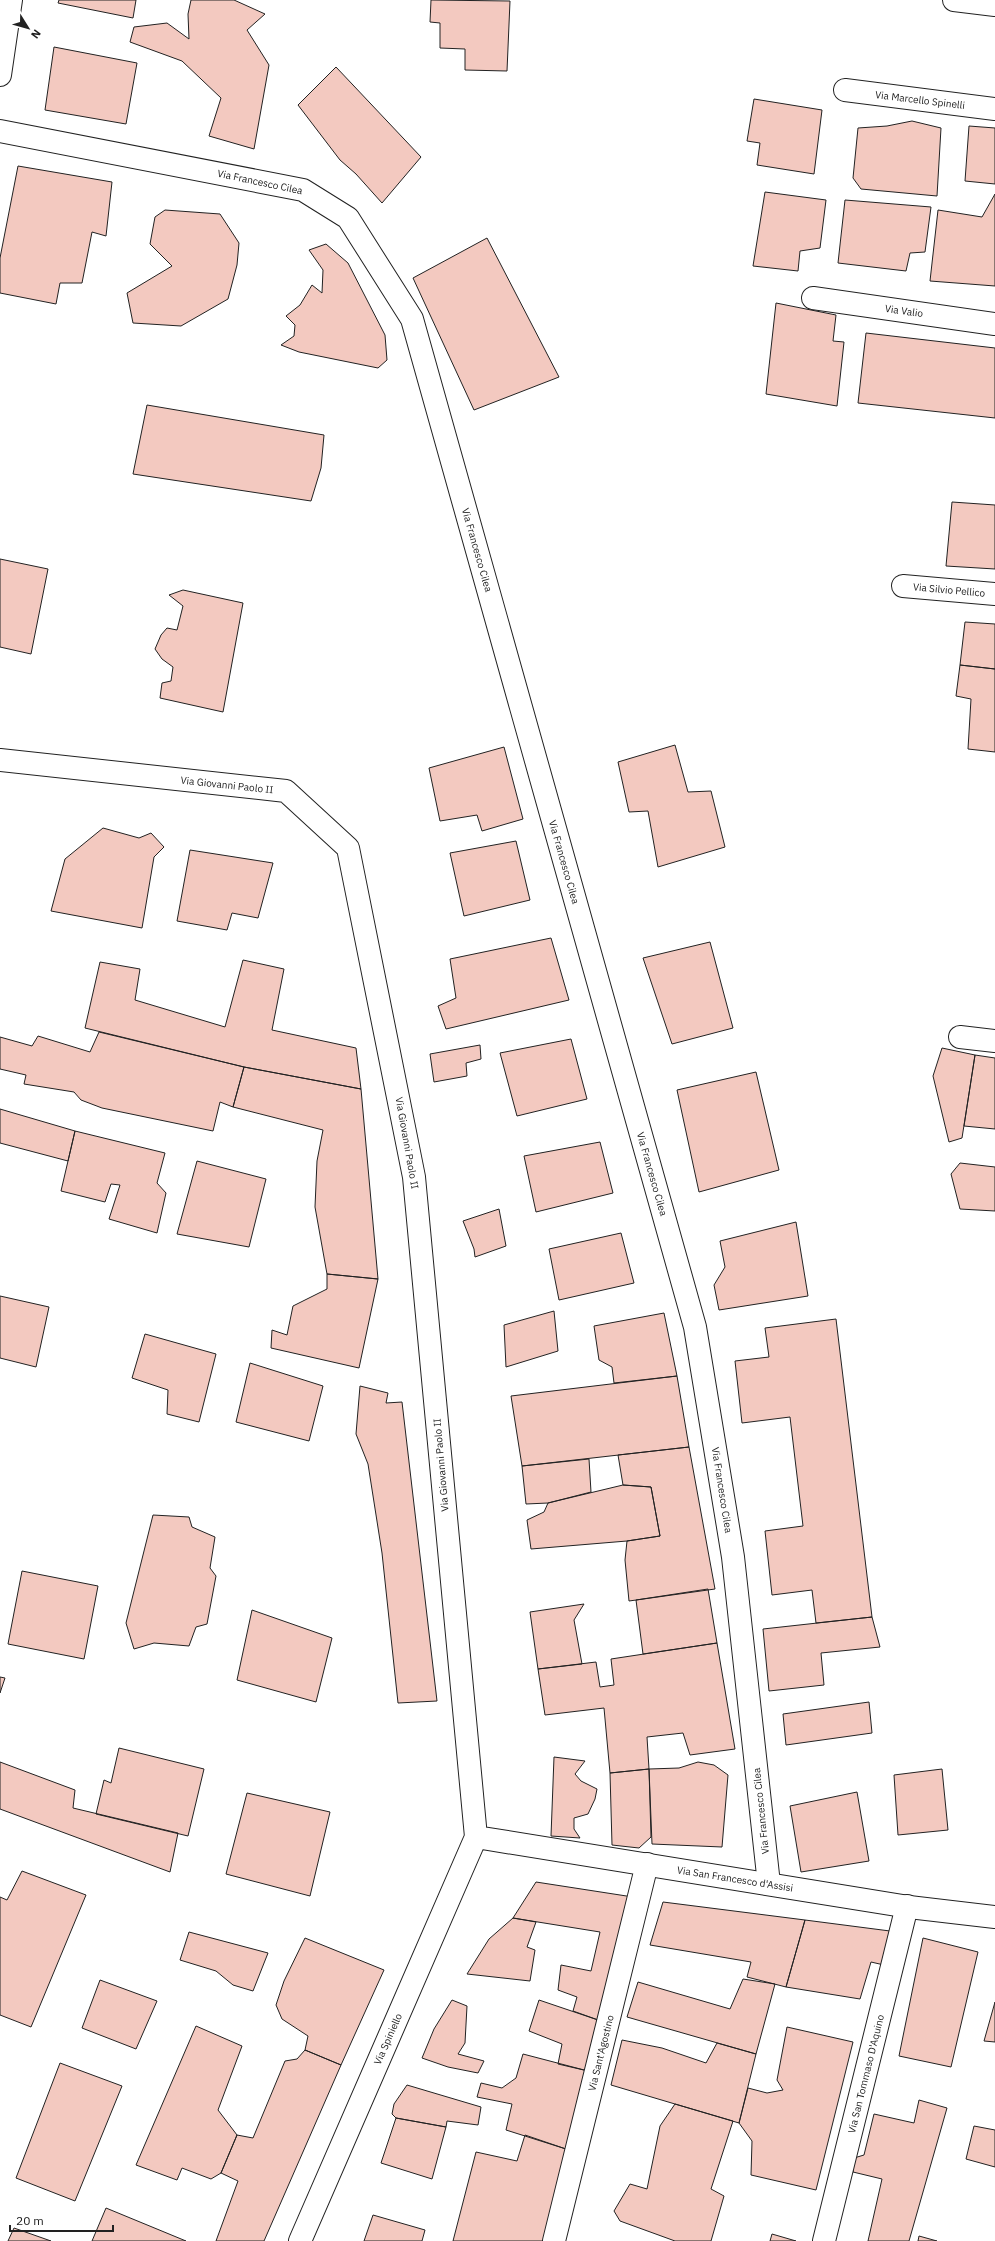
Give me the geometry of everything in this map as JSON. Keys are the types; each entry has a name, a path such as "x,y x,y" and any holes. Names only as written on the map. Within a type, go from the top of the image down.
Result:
{"street":[{"path":"0,75 11,0"},
{"path":"954,0 995,5"},
{"name":"Via Marcello Spinelli","path":"845,90 995,109"},
{"name":"Via Francesco Cilea","path":"0,131 302,190 348,218 412,319 695,1327 733,1557 769,1884"},
{"name":"Via Valio","path":"813,298 995,324"},
{"name":"Via Silvio Pellico","path":"903,586 995,594"},
{"name":"Via Giovanni Paolo II","path":"0,760 286,791 348,848 414,1177 476,1837"},
{"path":"960,1037 995,1041"},
{"name":"Via San Francesco d'Assisi","path":"476,1837 907,1906 995,1917"},
{"name":"Via Spiniello","path":"300,2241 476,1837"},
{"name":"Via Sant'Agostino","path":"554,2241 647,1864"},
{"name":"Via San Tommaso D'Aquino","path":"824,2241 907,1906"}],"building":[{"path":"59,0 136,0 133,18 58,3"},
{"path":"191,0 234,0 265,14 247,30 269,65 254,149 209,136 221,98 182,61 130,42 134,27 167,23 189,39 188,14"},
{"path":"431,0 510,1 507,71 465,70 465,49 440,48 440,23 430,22"},
{"path":"54,47 137,63 126,124 45,110"},
{"path":"336,67 421,157 382,203 356,174 340,160 298,105"},
{"path":"754,99 822,110 814,174 757,165 760,143 747,141"},
{"path":"912,121 941,128 937,196 861,189 853,178 858,128 887,126"},
{"path":"969,126 995,128 995,184 965,181"},
{"path":"18,166 112,182 106,236 92,232 82,283 60,283 56,304 0,293 0,258"},
{"path":"765,192 826,200 820,248 800,251 798,271 753,266"},
{"path":"995,194 995,286 930,281 938,210 982,217"},
{"path":"845,200 931,207 925,252 910,253 906,271 838,263"},
{"path":"165,210 220,214 239,243 237,265 228,299 181,326 133,323 127,293 172,266 150,244 155,217"},
{"path":"487,238 559,377 474,410 413,278"},
{"path":"326,244 348,263 385,335 387,360 378,368 299,352 281,345 294,336 295,325 286,316 300,305 312,285 322,293 323,270 309,250"},
{"path":"776,303 836,315 833,341 844,342 837,406 766,394"},
{"path":"866,333 995,348 995,418 858,403"},
{"path":"147,405 324,435 321,468 311,501 133,474"},
{"path":"952,502 995,505 995,569 946,566"},
{"path":"0,559 48,569 31,654 0,647"},
{"path":"183,590 243,603 223,712 160,698 162,683 171,681 173,667 162,659 155,649 161,635 167,628 177,630 183,606 169,595"},
{"path":"965,622 995,624 995,669 960,665"},
{"path":"960,665 995,669 995,752 968,749 971,699 956,696"},
{"path":"675,745 688,792 711,791 725,847 658,867 648,811 629,812 618,762"},
{"path":"504,747 523,819 482,831 477,815 440,821 429,768"},
{"path":"103,828 139,838 151,833 164,847 154,857 142,928 51,911 65,859"},
{"path":"516,841 530,900 464,916 450,853"},
{"path":"190,850 273,863 258,918 232,913 227,930 177,921"},
{"path":"551,938 569,1000 446,1029 438,1006 456,998 450,959"},
{"path":"710,942 733,1028 672,1044 643,958"},
{"path":"243,960 284,969 272,1030 356,1048 361,1089 244,1067 85,1028 100,962 140,969 135,1000 225,1027"},
{"path":"99,1032 244,1067 233,1107 220,1102 213,1131 102,1108 81,1100 74,1092 24,1084 26,1075 0,1069 0,1037 32,1046 38,1036 90,1052"},
{"path":"571,1039 587,1099 517,1116 500,1053"},
{"path":"480,1045 481,1059 466,1063 467,1076 434,1082 430,1054"},
{"path":"942,1048 975,1055 962,1138 949,1142 933,1076"},
{"path":"975,1055 995,1058 995,1129 964,1126"},
{"path":"244,1067 361,1089 378,1279 327,1274 315,1207 317,1161 323,1130 233,1107"},
{"path":"756,1072 779,1170 699,1192 677,1090"},
{"path":"0,1109 75,1131 68,1161 0,1143"},
{"path":"75,1131 165,1153 157,1183 166,1193 157,1233 109,1219 120,1185 111,1184 105,1202 61,1191"},
{"path":"600,1142 613,1193 536,1212 524,1156"},
{"path":"197,1161 266,1179 249,1247 177,1234"},
{"path":"960,1163 995,1167 995,1211 960,1209 951,1174"},
{"path":"499,1209 506,1246 475,1257 474,1249 463,1221"},
{"path":"796,1222 808,1296 719,1310 714,1285 725,1267 720,1241"},
{"path":"621,1233 634,1283 559,1300 549,1249"},
{"path":"327,1274 378,1279 359,1368 271,1348 272,1330 287,1335 293,1306 327,1289"},
{"path":"0,1296 49,1307 36,1367 0,1358"},
{"path":"554,1311 558,1351 506,1367 504,1325"},
{"path":"664,1313 677,1376 614,1383 612,1367 599,1360 594,1326"},
{"path":"836,1319 872,1617 816,1623 812,1590 772,1595 765,1531 803,1526 790,1417 742,1423 735,1361 769,1357 765,1328"},
{"path":"145,1334 216,1354 199,1422 167,1414 168,1390 132,1378"},
{"path":"250,1363 323,1386 309,1441 236,1422"},
{"path":"677,1376 689,1447 522,1466 511,1396"},
{"path":"360,1386 388,1393 386,1403 402,1402 437,1701 398,1703 382,1553 368,1464 356,1434"},
{"path":"689,1447 715,1589 629,1601 625,1560 627,1541 660,1536 651,1487 623,1485 618,1455"},
{"path":"589,1459 591,1492 548,1503 526,1504 522,1466"},
{"path":"623,1485 651,1487 660,1536 627,1541 531,1549 527,1520 544,1512 548,1503"},
{"path":"153,1515 189,1517 192,1527 215,1537 210,1568 216,1576 207,1624 196,1627 189,1646 154,1643 134,1649 126,1623"},
{"path":"22,1571 98,1586 84,1659 8,1644"},
{"path":"708,1589 717,1643 643,1654 636,1600"},
{"path":"584,1604 574,1620 582,1664 538,1669 530,1612"},
{"path":"252,1610 332,1638 316,1702 237,1680"},
{"path":"872,1617 880,1647 821,1653 824,1685 769,1691 763,1629"},
{"path":"717,1643 735,1749 690,1755 683,1733 647,1737 649,1769 610,1773 604,1708 545,1715 538,1669 596,1662 600,1687 614,1685 611,1659"},
{"path":"0,1677 5,1678 0,1693"},
{"path":"869,1702 872,1733 786,1745 783,1714"},
{"path":"119,1748 204,1769 188,1836 96,1814 104,1780 111,1783"},
{"path":"554,1757 585,1761 575,1774 581,1781 597,1789 595,1799 588,1814 574,1818 574,1829 580,1838 551,1836"},
{"path":"0,1762 75,1790 73,1808 178,1833 170,1872 0,1809"},
{"path":"698,1762 714,1765 728,1775 722,1847 652,1844 649,1769 679,1768"},
{"path":"649,1769 651,1837 639,1848 612,1845 610,1773"},
{"path":"942,1769 948,1830 898,1835 894,1775"},
{"path":"857,1792 869,1861 801,1872 790,1806"},
{"path":"247,1793 330,1812 310,1896 226,1874"},
{"path":"22,1871 86,1895 31,2027 0,2015 0,1897 7,1900"},
{"path":"536,1882 633,1897 601,2021 573,2011 577,1997 558,1990 561,1965 591,1971 600,1932 513,1918"},
{"path":"663,1902 805,1920 786,1987 747,1977 751,1962 650,1945"},
{"path":"513,1918 536,1922 527,1947 535,1950 530,1981 467,1974 489,1939"},
{"path":"805,1920 890,1931 884,1965 871,1962 860,1999 786,1987"},
{"path":"189,1932 268,1953 253,1991 233,1985 216,1971 180,1960"},
{"path":"305,1938 384,1970 341,2065 305,2050 308,2036 282,2019 276,2005 284,1981"},
{"path":"923,1938 978,1952 951,2067 899,2056"},
{"path":"743,1979 775,1984 756,2054 627,2017 638,1982 730,2009"},
{"path":"100,1980 157,2001 136,2049 82,2028"},
{"path":"452,2000 467,2006 465,2043 458,2054 484,2061 478,2073 448,2067 422,2058 434,2029"},
{"path":"539,2000 601,2021 588,2071 558,2064 562,2044 529,2031"},
{"path":"995,2002 995,2042 984,2041"},
{"path":"196,2026 242,2046 218,2110 237,2135 221,2173 211,2179 182,2168 177,2180 136,2165"},
{"path":"787,2027 853,2042 816,2190 751,2175 752,2141 739,2123 748,2088 767,2093 783,2090 777,2080"},
{"path":"622,2040 662,2048 706,2063 717,2043 756,2054 739,2123 611,2085"},
{"path":"305,2050 341,2065 264,2241 216,2241 238,2181 221,2173 237,2135 253,2138 285,2061 297,2059"},
{"path":"523,2054 588,2071 566,2149 506,2130 512,2104 477,2097 481,2083 502,2088 516,2078"},
{"path":"60,2063 122,2086 75,2201 16,2178"},
{"path":"407,2085 481,2107 478,2125 447,2121 446,2127 396,2118 392,2114 394,2104"},
{"path":"919,2100 947,2108 909,2241 868,2241 882,2179 853,2172 854,2158 864,2155 874,2114 914,2123"},
{"path":"675,2104 733,2121 711,2189 724,2196 711,2241 675,2241 620,2221 614,2211 630,2184 647,2189 660,2126"},
{"path":"396,2118 446,2127 432,2179 381,2163"},
{"path":"974,2126 995,2130 995,2167 966,2159"},
{"path":"525,2135 566,2149 551,2241 453,2241 476,2152 517,2161"},
{"path":"106,2208 186,2241 92,2241"},
{"path":"373,2215 425,2230 422,2241 364,2241"},
{"path":"14,2228 51,2241 8,2241"},
{"path":"772,2234 796,2241 770,2241"},
{"path":"919,2236 937,2241 918,2241"}]}
